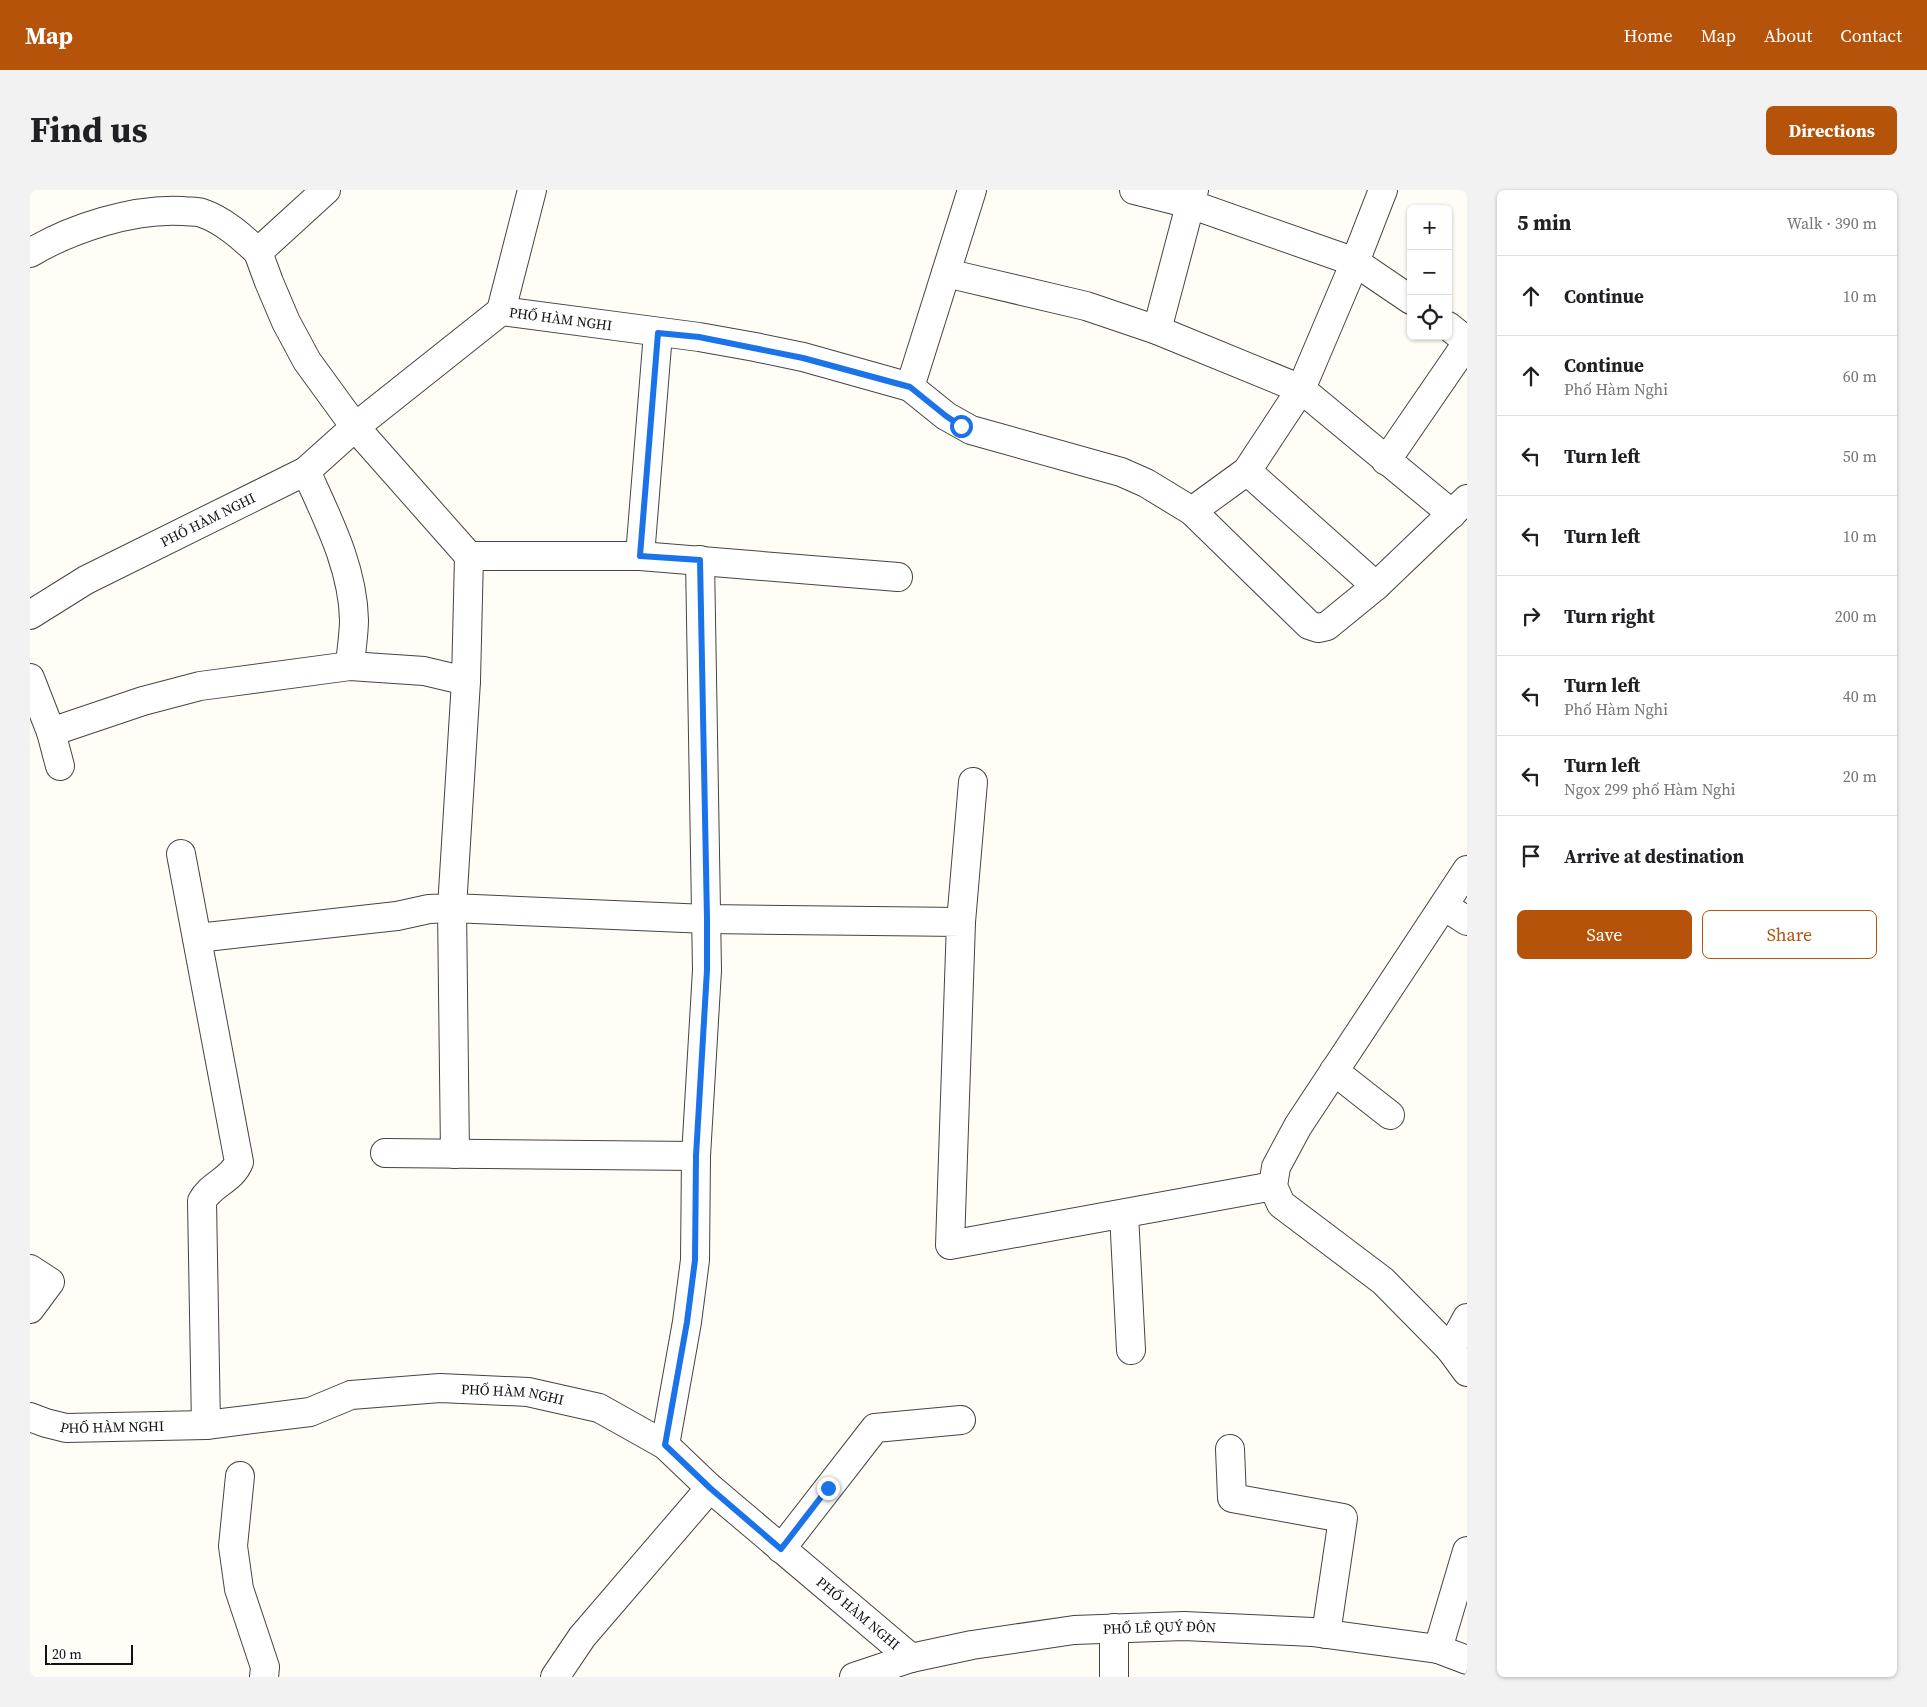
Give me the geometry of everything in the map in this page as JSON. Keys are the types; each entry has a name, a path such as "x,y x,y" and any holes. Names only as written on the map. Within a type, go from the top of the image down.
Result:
{"street":[{"path":"258,252 326,190"},
{"path":"501,311 532,190"},
{"path":"946,273 1086,306 1157,330 1301,389 1386,461 1460,507 1376,586 1327,626 1318,628 1309,625 1192,511 1146,482 1121,472 972,430 946,416 910,387 972,190"},
{"path":"1134,190 1192,197 1355,262 1407,297"},
{"path":"1192,511 1247,471 1301,389 1355,262 1383,190"},
{"path":"1157,330 1192,197"},
{"path":"30,253 69,233 120,218 164,210 201,212 236,231 258,252 268,282 286,322 307,361 356,428 468,556 466,681 452,908 454,1154"},
{"name":"PHỐ HÀM NGHI","path":"30,615 86,580 306,471 356,428 501,311 699,337 794,355 910,387"},
{"path":"1386,461 1467,342 1452,329"},
{"path":"640,556 658,333"},
{"path":"306,471 348,571 354,620 350,666"},
{"path":"1247,471 1376,586"},
{"path":"468,556 640,556 898,577"},
{"path":"665,1445 687,1322 695,1260 696,1156 707,970 700,560"},
{"path":"51,732 143,701 200,686 350,666 424,671 466,681"},
{"path":"30,678 51,732 60,766"},
{"path":"973,782 961,922 950,1245 1273,1186"},
{"path":"181,854 239,1162 236,1169 213,1187 202,1201 206,1425"},
{"path":"1458,889 1467,921"},
{"path":"1458,889 1298,1126 1276,1167 1273,1186 1281,1204 1383,1281 1450,1349 1467,1372"},
{"path":"197,938 397,916 429,909 452,908 707,919 961,922"},
{"path":"1334,1071 1390,1115"},
{"path":"386,1153 696,1156"},
{"path":"1124,1214 1131,1350"},
{"path":"30,1269 50,1282 30,1309"},
{"path":"1450,1349 1467,1318"},
{"name":"PHỐ HÀM NGHI","path":"30,1416 46,1423 66,1428 206,1425 310,1412 351,1395 440,1388 528,1392 599,1408 665,1445 710,1488 911,1658"},
{"path":"781,1549 875,1428 961,1420"},
{"path":"1230,1449 1232,1498 1343,1518 1326,1634"},
{"path":"240,1476 234,1546 239,1589 264,1667 264,1677"},
{"path":"555,1677 582,1637 710,1488"},
{"path":"1438,1648 1467,1552"},
{"name":"PHỐ LÊ QUÝ ĐÔN","path":"854,1677 911,1658 981,1644 1074,1630 1184,1626 1312,1632 1438,1648 1467,1660"},
{"path":"1114,1628 1114,1677"}],"route":[{"path":"828,1488 781,1549 710,1488 665,1445 687,1322 695,1260 696,1156 707,970 707,919 700,560 640,556 658,333 699,337 755,347 910,387 961,426"}]}
